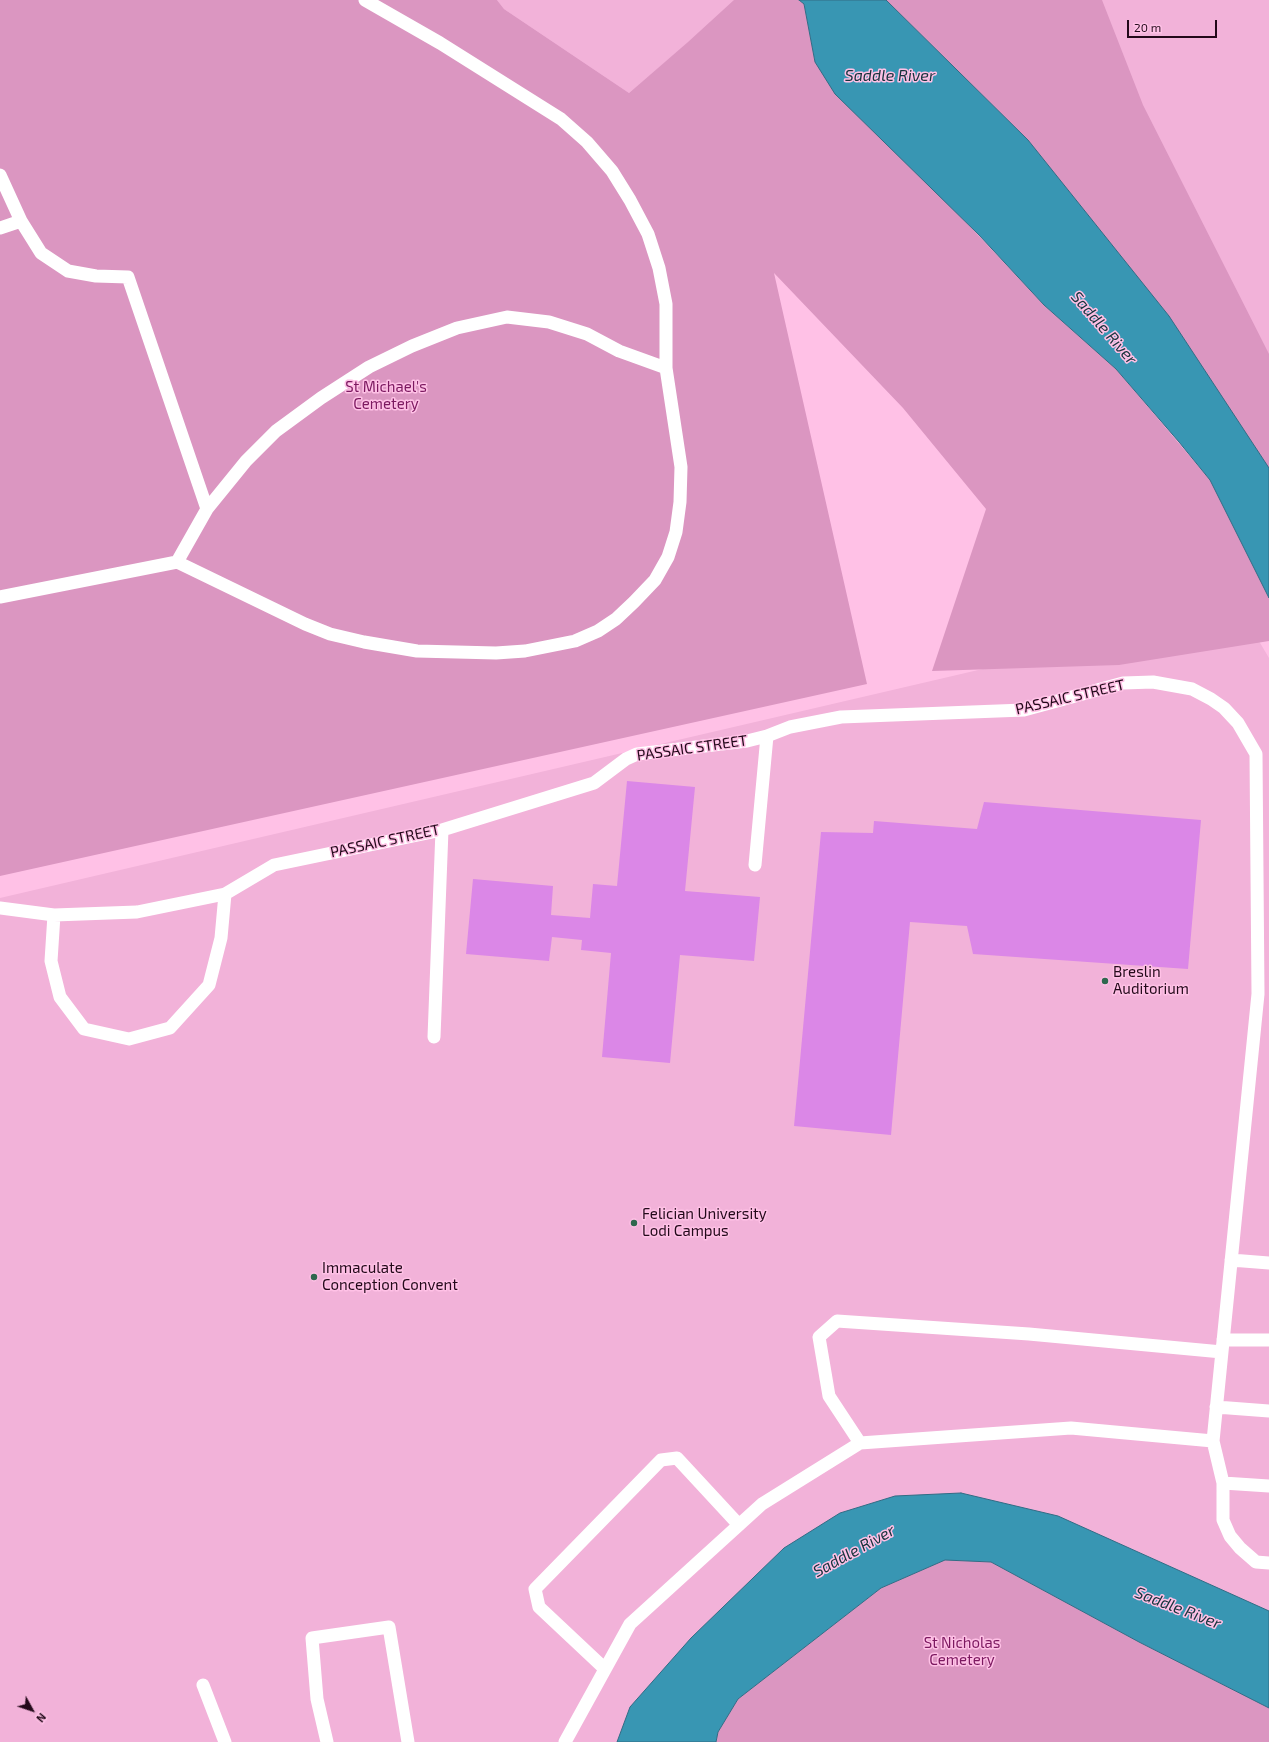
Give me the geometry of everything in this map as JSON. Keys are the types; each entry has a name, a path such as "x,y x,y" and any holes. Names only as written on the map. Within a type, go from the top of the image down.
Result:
{"lane":[{"path":"0,597 177,562 305,624 330,634 364,642 417,651 496,653 525,651 575,641 598,631 616,618 656,580 668,556 676,532 680,502 681,467 666,368 666,304 659,268 648,234 630,200 612,171 586,142 560,119 440,43 365,0"},
{"path":"0,175 21,221 41,253 68,271 96,276 128,277 207,509"},
{"path":"0,228 21,221"},
{"path":"177,562 207,509 246,461 271,436 321,398 369,367 412,346 457,328 507,317 549,322 587,334 619,351 666,368"},
{"name":"PASSAIC STREET","path":"0,908 54,915 137,912 225,894 274,865 442,830 594,783 626,759 637,754 747,741 768,736 790,728 841,717 1024,710 1123,683 1153,682 1192,689 1224,708 1238,723 1256,754 1258,994 1231,1260"},
{"path":"755,864 768,736"},
{"path":"434,1037 442,830"},
{"path":"54,915 52,960 60,997 84,1029 129,1039 170,1028 209,985 221,938 225,894"},
{"path":"1269,1263 1231,1260 1213,1440 1224,1483 1223,1520 1230,1536 1240,1548 1256,1562 1269,1563"},
{"path":"860,1443 829,1396 818,1336 837,1321 1222,1346 1269,1340"},
{"path":"1216,1407 1269,1411"},
{"path":"565,1742 630,1624 762,1504 860,1443 1071,1428 1213,1440"},
{"path":"605,1669 539,1607 535,1589 661,1460 677,1458 739,1525"},
{"path":"1224,1483 1269,1486"},
{"path":"327,1742 316,1699 312,1638 389,1627 408,1742"},
{"path":"203,1685 225,1742"}],"shaded area":[{"path":"497,0 738,0 629,93 504,9"},
{"path":"924,0 1269,0 1269,472"},
{"name":"Felician University Lodi Campus","path":"1240,609 1269,658 1269,1612 1130,1548 770,1581 665,1742 0,1742 0,898"}],"green space":[{"name":"St Michael's Cemetery","path":"0,0 497,0 504,9 629,93 734,0 799,0 804,4 815,62 1044,305 1116,369 1210,480 1269,598 1269,641 1119,665 932,671 986,509 903,408 774,273 867,684 0,876"},
{"path":"886,0 1102,0 1143,105 1269,354 1269,468 1169,316 1028,140"},
{"name":"St Nicholas Cemetery","path":"945,1560 991,1562 1139,1642 1269,1708 1269,1742 716,1742 718,1732 738,1699 881,1588"}],"water":[{"name":"Saddle River","path":"799,0 886,0 1028,140 1169,316 1269,468 1269,598 1210,480 1179,442 1116,369 1044,305 979,235 835,94 815,62 804,4"},
{"name":"Saddle River","path":"961,1493 1058,1516 1269,1611 1269,1708 1139,1642 991,1562 945,1560 881,1588 738,1699 718,1732 716,1742 617,1742 630,1707 691,1638 784,1548 840,1513 895,1496"}],"building":[{"path":"627,781 695,787 685,891 760,897 754,961 680,955 670,1063 602,1057 611,953 581,950 582,940 552,937 549,961 466,954 473,879 553,886 551,915 590,918 593,884 617,886"},
{"path":"984,802 1201,820 1188,969 973,954 967,926 910,922 891,1135 794,1126 821,832 873,833 874,821 977,829"}],"place":[{"name":"Breslin Auditorium","path":"1105,981"},
{"name":"Felician University Lodi Campus","path":"634,1223"},
{"name":"Immaculate Conception Convent","path":"314,1277"}]}
